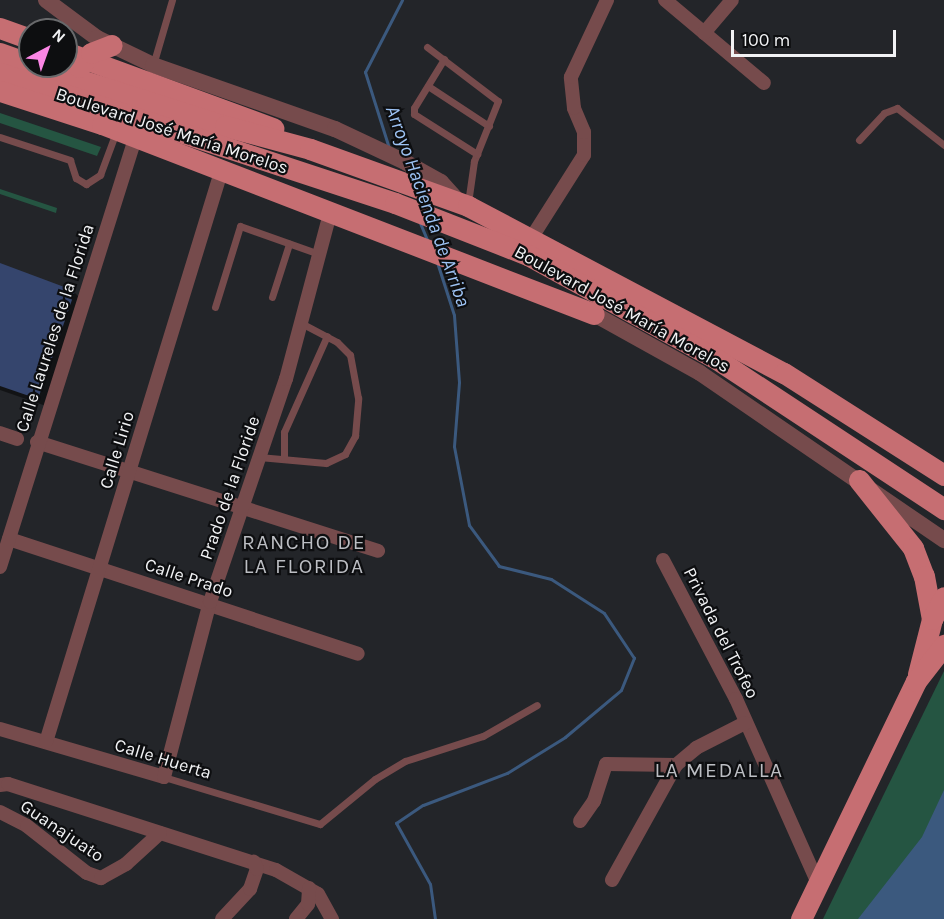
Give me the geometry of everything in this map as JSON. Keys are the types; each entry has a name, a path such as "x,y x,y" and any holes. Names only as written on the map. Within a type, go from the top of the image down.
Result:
{"main road":[{"path":"0,28 18,35"},
{"path":"112,45 85,58 75,78 75,95 82,109 118,130"},
{"path":"0,53 18,59"},
{"path":"78,56 258,121 310,149"},
{"name":"Boulevard José María Morelos","path":"0,73 395,202 541,262 718,360 944,509"},
{"name":"Boulevard José María Morelos","path":"75,78 225,126 310,149 465,205 532,237 784,373 943,474"},
{"path":"0,91 118,130 222,169 467,262 594,314"},
{"path":"541,262 594,314"},
{"path":"801,919 916,681 937,605 909,541 859,480"},
{"path":"916,681 944,645"}],"street":[{"name":"Boulevard José María Morelos","path":"46,0 80,27 153,65 335,129 405,162 441,182 465,205"},
{"path":"532,237 584,155 584,132 574,108 571,77 607,0"},
{"path":"665,0 764,83"},
{"path":"704,33 732,0"},
{"name":"Calle Laureles de la Florida","path":"0,567 37,442 118,130"},
{"name":"Calle Lirio","path":"46,742 222,169"},
{"name":"Prado de la Floride","path":"164,777 210,602 301,323 331,210"},
{"name":"Boulevard José María Morelos","path":"594,314 700,373 944,540"},
{"path":"0,433 16,439"},
{"path":"37,442 378,551"},
{"name":"Calle Prado","path":"9,539 210,602 358,654"},
{"name":"Privada del Trofeo","path":"663,560 745,723 818,883"},
{"name":"Privada del Trofeo","path":"612,880 676,765 696,748 745,723"},
{"name":"Calle Huerta","path":"0,729 164,777"},
{"path":"580,821 594,801 606,764 676,765"},
{"name":"Guanajuato","path":"0,785 8,784 284,873 324,900 332,919"},
{"name":"Guanajuato","path":"0,812 27,826 87,873 101,878 126,864 160,833"},
{"path":"222,919 250,889 257,869 254,862"},
{"path":"296,919 308,904 309,888"}],"lane":[{"path":"153,65 172,0"},
{"path":"427,47 498,101 477,154 465,205"},
{"path":"444,59 414,114 477,154"},
{"path":"428,86 489,126"},
{"path":"859,140 884,113 897,108 944,145"},
{"path":"0,137 70,160 76,178 86,184 99,175 118,130"},
{"path":"215,307 240,226 319,254"},
{"path":"272,297 289,244"},
{"path":"259,457 317,464 334,461 351,448 355,436 358,398 352,361 346,350 327,336 301,323"},
{"path":"284,459 284,432 327,336"},
{"name":"Calle Huerta","path":"164,777 315,824 326,821 375,778 405,760 483,736 537,705"}],"green space":[{"path":"0,113 101,147 97,156 0,123"},
{"path":"0,189 57,208 56,213 0,194"},
{"path":"944,671 944,919 823,919"}],"water":[{"path":"944,790 944,919 858,919 922,837"}],"building":[{"path":"0,263 75,291 38,399 0,386"}],"waterway":[{"name":"Arroyo Hacienda de Arriba","path":"389,148 365,72 402,0"},
{"name":"Arroyo Hacienda de Arriba","path":"420,223 428,242"},
{"name":"Arroyo Hacienda de Arriba","path":"435,919 430,884 396,823 423,805 507,773 565,737 621,690 634,658 604,613 551,579 499,566 469,525 454,446 459,382 454,315 437,262"}],"district":[{"name":"RANCHO DE LA FLORIDA","path":"304,554"},
{"name":"LA MEDALLA","path":"719,770"}]}
